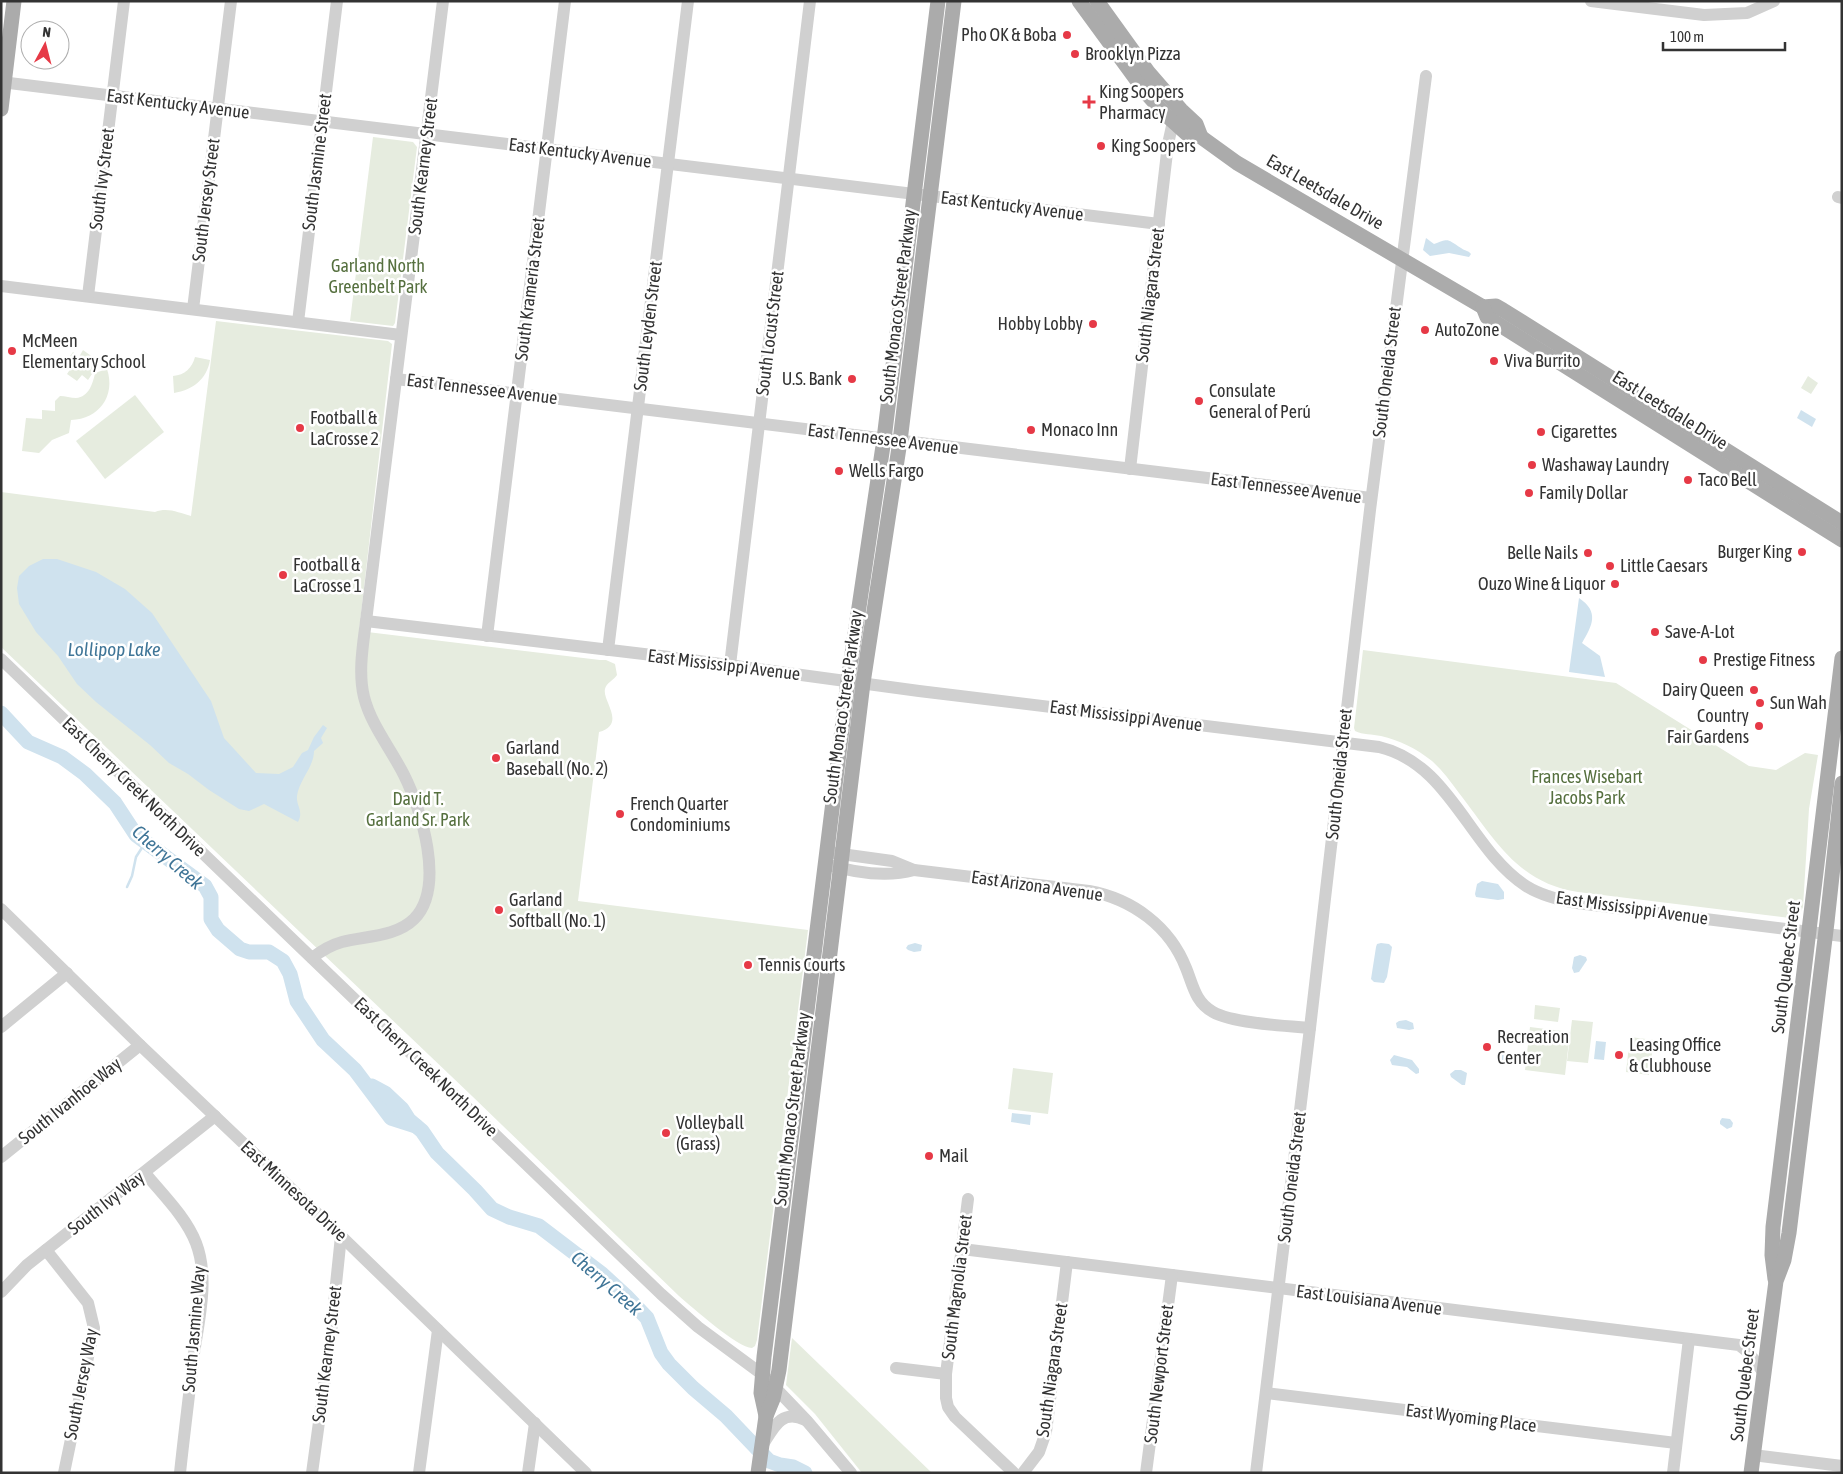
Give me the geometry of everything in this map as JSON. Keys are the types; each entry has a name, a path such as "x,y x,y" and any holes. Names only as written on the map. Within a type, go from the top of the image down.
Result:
{"main road":[{"path":"1,109 14,1"},
{"name":"South Monaco Street Parkway","path":"771,1420 761,1393 763,1375 848,681 884,439 938,1"},
{"name":"South Monaco Street Parkway","path":"758,1473 761,1447 771,1420 776,1389 864,683 900,441 954,1"},
{"name":"East Leetsdale Drive","path":"1079,1 1147,94 1188,134 1201,137 1237,163 1483,307 1488,317 1842,540"},
{"name":"East Leetsdale Drive","path":"1097,1 1148,72 1181,110 1196,124 1201,137"},
{"name":"East Leetsdale Drive","path":"1483,307 1496,306 1503,310 1842,523"},
{"name":"South Quebec Street","path":"1776,1281 1772,1255 1773,1227 1842,658"},
{"name":"South Quebec Street","path":"1751,1473 1776,1281 1784,1260 1788,1238 1826,934 1842,783"}],"street":[{"name":"South Ivy Street","path":"88,296 124,1"},
{"name":"South Jersey Street","path":"193,309 231,1"},
{"name":"South Jasmine Street","path":"298,322 337,1"},
{"name":"South Kearney Street","path":"312,958 336,944 386,933 410,923 422,908 429,881 428,851 412,794 403,773 372,717 364,697 362,673 366,621 443,1"},
{"name":"South Krameria Street","path":"487,636 565,1"},
{"name":"South Leyden Street","path":"608,650 688,1"},
{"name":"South Locust Street","path":"730,665 810,1"},
{"path":"1591,1 1704,15 1747,14 1774,1"},
{"name":"South Oneida Street","path":"1256,1473 1310,1028 1371,498 1426,76"},
{"name":"East Kentucky Avenue","path":"3,82 1159,224"},
{"name":"South Niagara Street","path":"1130,469 1168,144 1171,128 1175,123"},
{"path":"1,286 401,335"},
{"name":"East Tennessee Avenue","path":"396,379 1371,498"},
{"name":"East Mississippi Avenue","path":"366,621 730,665 1387,749 1403,756 1420,767 1436,782 1505,868 1527,886 1546,896 1570,902 1842,936"},
{"name":"East Cherry Creek North Drive","path":"1,659 661,1294 698,1327 763,1375 807,1421 851,1473"},
{"name":"East Arizona Avenue","path":"826,858 842,861 892,861 914,870 1089,891 1114,897 1141,912 1166,934 1184,961 1196,996 1212,1012 1228,1018 1310,1028"},
{"name":"East Minnesota Drive","path":"1,909 586,1473"},
{"path":"1,1027 67,973"},
{"name":"South Ivanhoe Way","path":"1,1157 140,1045"},
{"name":"South Ivy Way","path":"1,1292 46,1250 215,1116"},
{"name":"South Jasmine Way","path":"145,1173 189,1229 196,1244 201,1264 200,1306 180,1473"},
{"name":"South Magnolia Street","path":"968,1199 946,1374 946,1398 948,1407 955,1416 1014,1473"},
{"name":"South Kearney Street","path":"312,1473 330,1342 341,1236"},
{"name":"East Louisiana Avenue","path":"962,1249 1739,1345 1748,1352 1764,1373"},
{"name":"South Jersey Way","path":"46,1250 88,1304 94,1328 64,1473"},
{"name":"South Niagara Street","path":"1023,1473 1038,1452 1046,1432 1067,1262"},
{"name":"South Newport Street","path":"1146,1473 1172,1276"},
{"path":"419,1473 438,1330"},
{"path":"1673,1473 1689,1339"},
{"path":"896,1368 946,1374"},
{"name":"East Wyoming Place","path":"1266,1393 1676,1443"},
{"path":"771,1420 782,1419 788,1416 807,1421"},
{"path":"528,1473 535,1423"},
{"path":"1753,1455 1842,1466"}],"green space":[{"name":"Garland North Greenbelt Park","path":"373,137 413,142 417,147 395,323 393,326 350,321"},
{"name":"David T. Garland Sr. Park","path":"216,321 388,341 392,344 359,631 606,660 615,664 617,675 605,689 612,718 611,724 599,732 578,901 808,930 757,1340 752,1348 745,1346 726,1334 679,1296 1,647 1,492 155,512 169,510 191,516"},
{"path":"83,350 94,358 90,364 96,368 88,380 82,375 77,381 67,374 71,368 65,363 73,352 79,357"},
{"path":"195,357 210,360 206,373 193,386 174,393 173,376 187,370"},
{"path":"107,369 109,388 107,397 97,411 81,419 71,420 69,433 52,440 39,453 22,451 26,418 42,419 42,410 55,411 55,401 60,396 76,398 84,395 92,385 95,373"},
{"path":"1808,376 1818,383 1811,394 1801,388"},
{"path":"135,395 164,432 105,479 76,441"},
{"name":"Frances Wisebart Jacobs Park","path":"1363,650 1616,683 1749,766 1776,770 1805,753 1818,755 1809,809 1803,907 1799,916 1790,918 1578,892 1557,887 1539,879 1523,869 1496,842 1446,776 1432,761 1414,749 1394,740 1355,731"},
{"path":"1535,1005 1560,1008 1558,1022 1534,1019"},
{"path":"1572,1020 1593,1022 1588,1063 1567,1061"},
{"path":"1530,1027 1570,1032 1565,1075 1525,1070"},
{"path":"1630,1037 1654,1040 1649,1075 1626,1072"},
{"path":"1013,1068 1053,1073 1048,1114 1008,1109"},
{"path":"792,1338 932,1473 862,1473 815,1414 786,1385"}],"water":[{"path":"1426,238 1434,244 1445,240 1450,241 1471,254 1469,257 1449,253 1430,256 1423,250"},
{"path":"1801,410 1816,419 1812,427 1797,418"},
{"path":"1512,549 1524,550 1523,558 1511,557"},
{"name":"Lollipop Lake","path":"43,559 57,559 96,572 125,589 152,613 211,701 224,738 256,773 279,774 293,767 302,753 308,750 314,737 323,725 327,728 321,738 323,743 314,751 312,763 298,790 297,800 300,818 298,822 264,804 249,811 239,809 169,763 77,684 58,656 36,632 19,604 17,588 19,576 29,566"},
{"path":"1579,598 1586,603 1592,614 1589,631 1582,643 1600,656 1605,677 1569,672"},
{"path":"1482,881 1498,884 1504,892 1504,899 1476,897 1477,884"},
{"path":"915,943 922,945 921,951 914,952 906,948 908,945"},
{"path":"1377,944 1389,944 1392,947 1387,977 1384,983 1374,982 1371,979 1376,947"},
{"path":"1580,955 1586,957 1587,960 1579,972 1574,973 1572,968 1574,957"},
{"path":"1406,1020 1413,1023 1414,1029 1397,1028 1396,1023"},
{"path":"1596,1041 1606,1042 1604,1060 1594,1059"},
{"path":"1501,1053 1519,1055 1518,1064 1500,1063"},
{"path":"1394,1055 1412,1060 1419,1069 1419,1073 1416,1074 1407,1067 1392,1065 1390,1060"},
{"path":"1455,1070 1467,1073 1465,1085 1451,1077 1450,1074"},
{"path":"1012,1113 1031,1115 1030,1125 1011,1122"},
{"path":"1722,1118 1730,1119 1733,1123 1732,1127 1727,1129 1720,1124"}],"waterway":[{"name":"Cherry Creek","path":"1,713 28,742 62,757 85,774 115,803 136,835 205,886 211,897 211,919 218,930 240,949 249,952 269,952 283,961 290,974 297,1001 323,1040 355,1070 391,1118 416,1126"},
{"path":"127,887 132,876 136,857 145,843"},
{"name":"Cherry Creek","path":"372,1086 385,1093 402,1109 409,1120 422,1131 437,1153 492,1209 509,1217 539,1226 602,1274 626,1296 647,1318 661,1353 669,1364 693,1388 726,1416 769,1461 793,1467 805,1473"}],"place":[{"name":"Pho OK & Boba","path":"1067,35"},
{"name":"Brooklyn Pizza","path":"1075,54"},
{"name":"King Soopers Pharmacy","path":"1089,102"},
{"name":"King Soopers","path":"1101,146"},
{"name":"Hobby Lobby","path":"1093,324"},
{"name":"AutoZone","path":"1425,330"},
{"name":"McMeen Elementary School","path":"12,351"},
{"name":"Viva Burrito","path":"1494,361"},
{"name":"U.S. Bank","path":"852,379"},
{"name":"Consulate General of Perú","path":"1199,401"},
{"name":"Football & LaCrosse 2","path":"300,428"},
{"name":"Monaco Inn","path":"1031,430"},
{"name":"Cigarettes","path":"1541,432"},
{"name":"Washaway Laundry","path":"1532,465"},
{"name":"Wells Fargo","path":"839,471"},
{"name":"Taco Bell","path":"1688,480"},
{"name":"Family Dollar","path":"1529,493"},
{"name":"Burger King","path":"1802,552"},
{"name":"Belle Nails","path":"1588,553"},
{"name":"Little Caesars","path":"1610,566"},
{"name":"Football & LaCrosse 1","path":"283,575"},
{"name":"Ouzo Wine & Liquor","path":"1615,584"},
{"name":"Save-A-Lot","path":"1655,632"},
{"name":"Prestige Fitness","path":"1703,660"},
{"name":"Dairy Queen","path":"1754,690"},
{"name":"Sun Wah","path":"1760,703"},
{"name":"Country Fair Gardens","path":"1759,726"},
{"name":"Garland Baseball (No. 2)","path":"496,758"},
{"name":"French Quarter Condominiums","path":"620,814"},
{"name":"Garland Softball (No. 1)","path":"499,910"},
{"name":"Tennis Courts","path":"748,965"},
{"name":"Recreation Center","path":"1487,1047"},
{"name":"Leasing Office & Clubhouse","path":"1619,1055"},
{"name":"Volleyball (Grass)","path":"666,1133"},
{"name":"Mail","path":"929,1156"}]}
